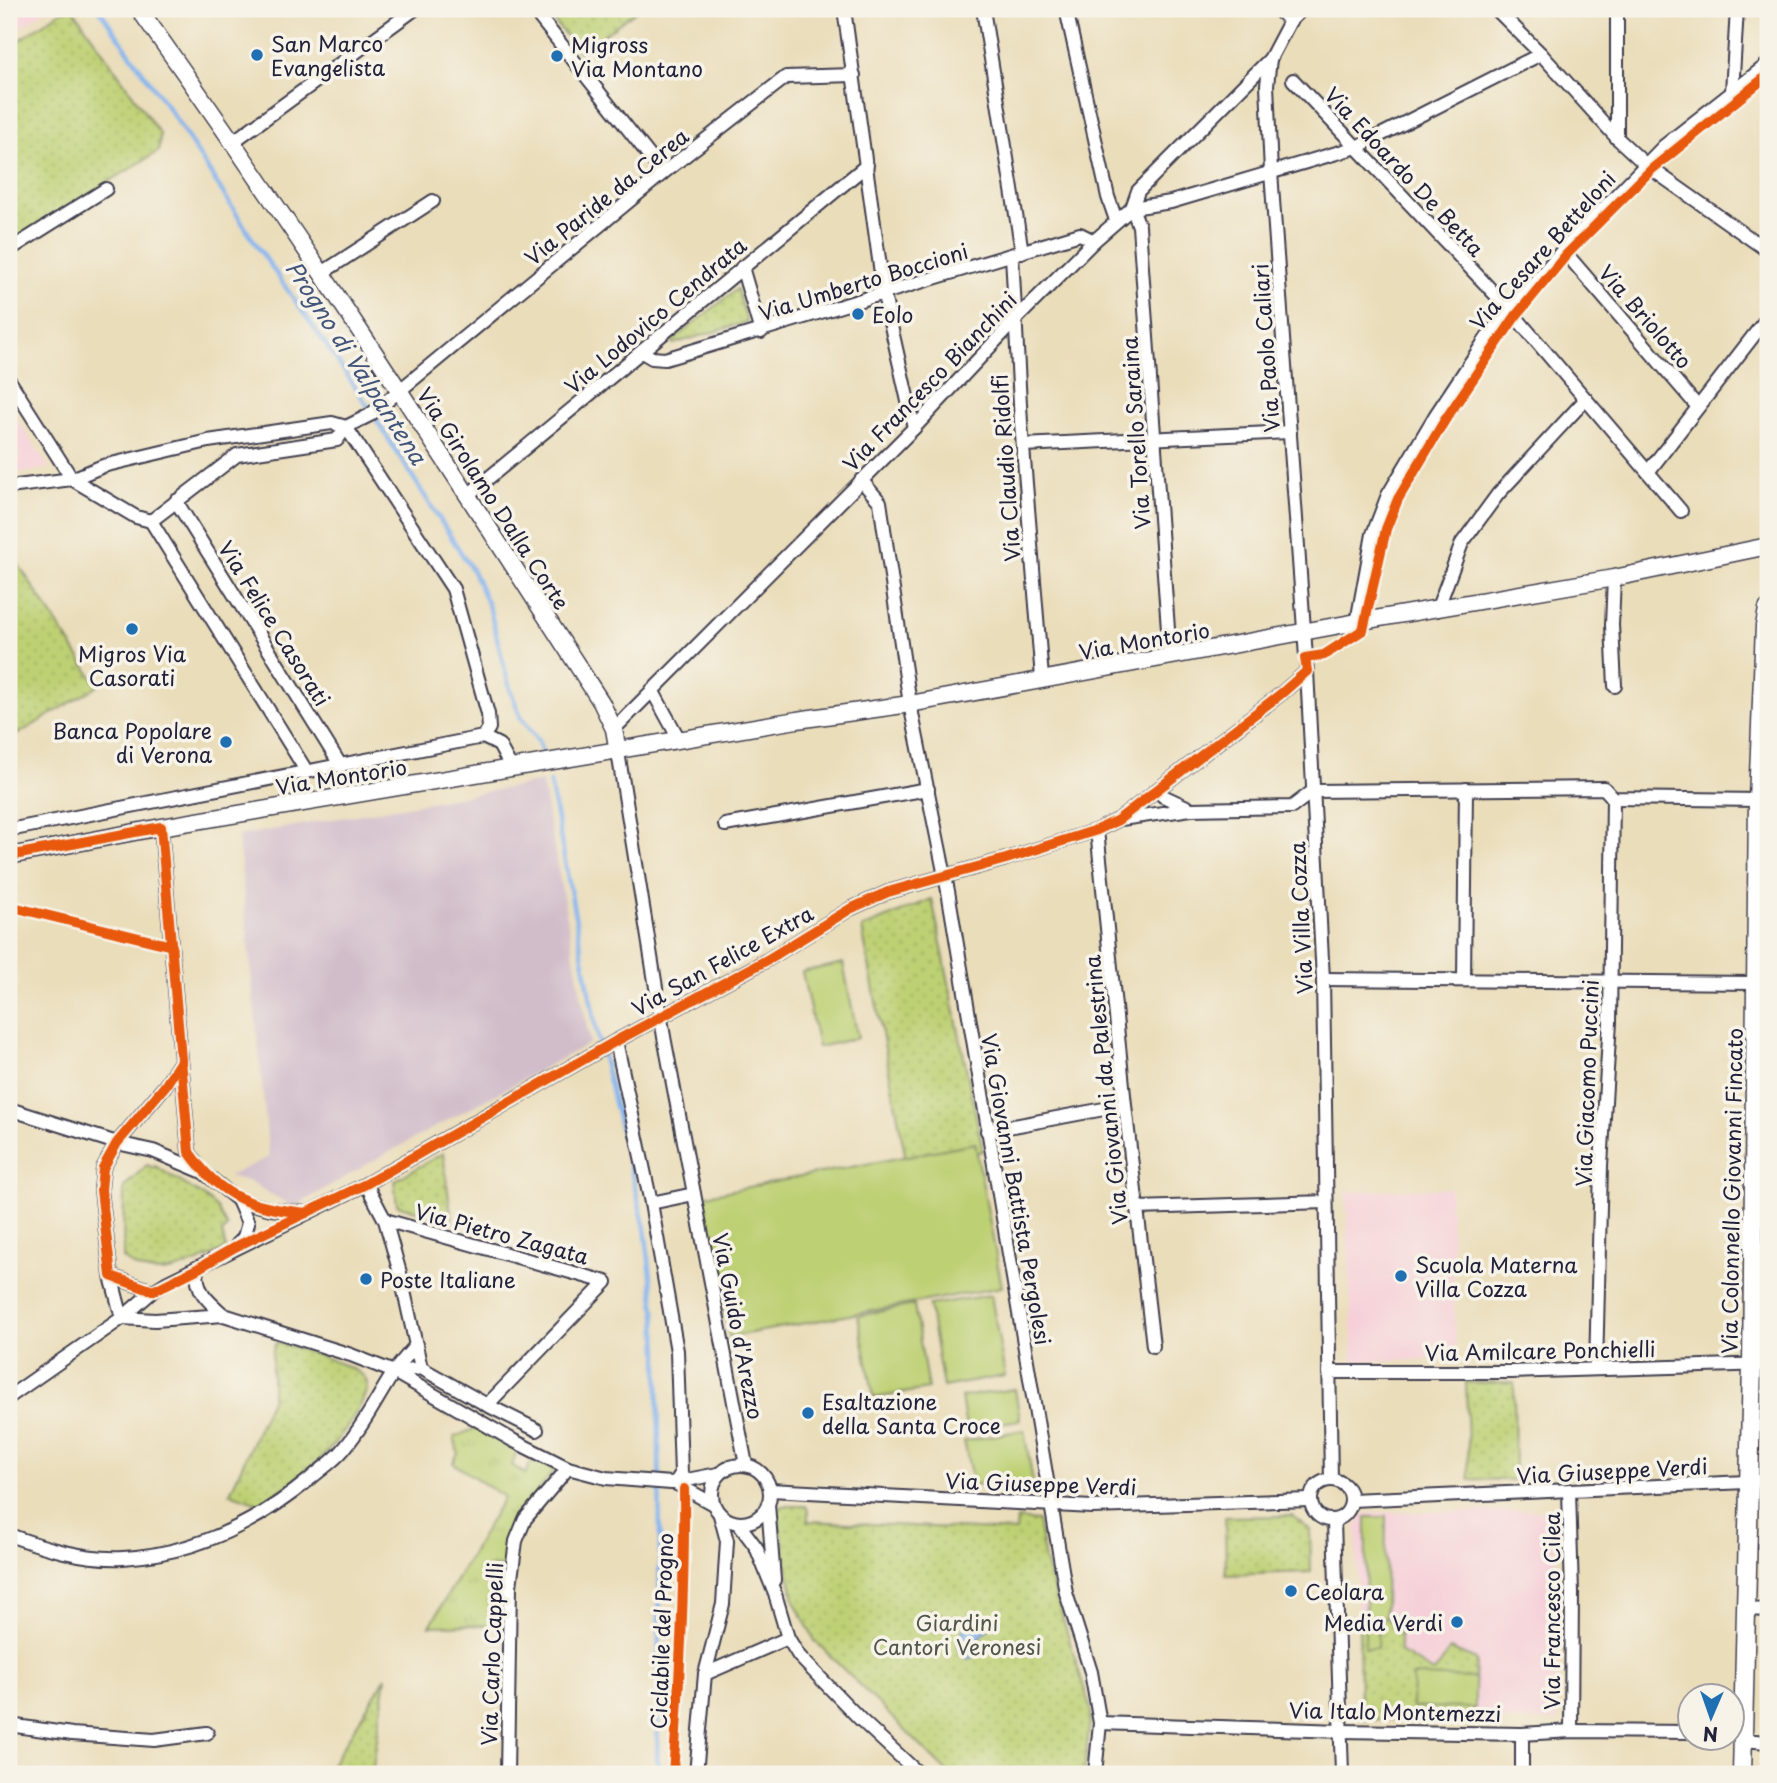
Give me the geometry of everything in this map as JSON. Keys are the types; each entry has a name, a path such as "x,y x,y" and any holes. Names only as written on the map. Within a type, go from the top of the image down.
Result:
{"main road":[{"name":"Via Colonnello Giovanni Fincato","path":"1742,1682 1749,1482 1760,1364 1755,1171 1756,983 1758,800 1765,626 1768,609"},
{"name":"Via Colonnello Giovanni Fincato","path":"1740,1752 1742,1774"}],"street":[{"name":"Via Girolamo Dalla Corte","path":"139,9 234,141 468,495 601,702 614,729 618,752"},
{"path":"234,141 415,9"},
{"path":"533,9 663,173"},
{"path":"844,9 884,295 914,428"},
{"name":"Via Claudio Ridolfi","path":"983,9 1017,254 1017,318 1014,331 1042,678"},
{"path":"1066,9 1108,197 1116,219"},
{"path":"1277,9 1290,21"},
{"path":"1270,59 1290,21 1302,9"},
{"path":"1496,9 1617,138 1646,165 1768,251"},
{"path":"1617,9 1617,138"},
{"path":"1732,92 1737,9"},
{"path":"1132,208 1171,202 1357,147 1541,54"},
{"name":"Via Francesco Bianchini","path":"614,729 914,428 1017,318 1116,219 1132,208 1138,191 1270,59"},
{"name":"Via Paolo Caliari","path":"1270,59 1267,85 1272,172 1304,633"},
{"name":"Via Cesare Betteloni","path":"1357,621 1373,534 1388,495 1490,332 1563,250 1664,146 1768,64"},
{"name":"Via Paride da Cerea","path":"151,521 237,455 337,440 346,427 370,415 663,173 786,77 854,75"},
{"name":"Via Edoardo De Betta","path":"1293,80 1509,309 1681,511"},
{"name":"Via Lodovico Cendrata","path":"468,495 867,165"},
{"path":"9,250 106,189"},
{"path":"322,273 433,201"},
{"name":"Via Torello Saraina","path":"1132,208 1139,226 1170,657"},
{"name":"Via Umberto Boccioni","path":"642,352 652,358 665,359 1080,234 1094,241"},
{"name":"Via Briolotto","path":"1563,250 1698,407"},
{"path":"742,267 761,332"},
{"path":"1648,472 1768,317"},
{"path":"9,380 72,479 136,517 151,521 307,772"},
{"path":"1437,610 1462,543 1498,494 1586,399"},
{"path":"9,488 72,479 103,466 208,441 332,423 346,427 453,589 488,714 489,728 483,737 499,746 513,769"},
{"path":"1023,445 1290,432"},
{"path":"861,480 880,502 911,704 945,877"},
{"name":"Via Felice Casorati","path":"176,501 341,766"},
{"name":"Via Montorio","path":"9,856 162,827 797,720 911,704 1042,678 1304,633 1357,621 1437,610 1614,578 1768,546"},
{"path":"1614,578 1612,625 1615,686"},
{"name":"Via Villa Cozza","path":"1304,633 1323,979 1331,1480"},
{"name":"Via San Felice Extra","path":"9,1397 122,1318 152,1291 235,1247 366,1184 614,1042 767,960 850,909 888,892 1097,830 1118,820 1307,671"},
{"path":"652,690 680,741"},
{"name":"Via Montorio","path":"9,830 483,737"},
{"name":"Via Guido d'Arezzo","path":"618,752 661,1018 746,1465"},
{"path":"1118,820 1191,809 1292,807 1313,791 1604,788 1613,798 1758,800"},
{"path":"725,825 928,789"},
{"path":"1464,979 1466,789"},
{"path":"1157,790 1163,796 1191,809"},
{"name":"Via Giacomo Puccini","path":"1596,1369 1601,1164 1610,983 1613,798"},
{"path":"162,827 189,1152 203,1172"},
{"name":"Via Giovanni da Palestrina","path":"1097,830 1153,1346"},
{"name":"Via Giovanni Battista Pergolesi","path":"945,877 1066,1593 1091,1672 1100,1723 1095,1774"},
{"path":"1323,979 1756,983"},
{"path":"614,1042 651,1203 677,1351 681,1474 673,1483"},
{"path":"181,1062 165,1086 117,1143 103,1168 101,1190 111,1276 122,1318 155,1320 224,1315 351,1355 394,1372 514,1441 568,1468 606,1478 673,1483 719,1474 736,1465 746,1465 762,1474 770,1490 768,1504 775,1594"},
{"path":"987,1131 1125,1105"},
{"path":"9,1109 117,1143 153,1151 203,1172 238,1200 271,1209 306,1213"},
{"path":"1755,1171 1768,1151"},
{"name":"Via Pietro Zagata","path":"366,1184 385,1220 421,1368"},
{"path":"651,1203 694,1194"},
{"path":"235,1247 244,1237 248,1223 238,1200"},
{"path":"1137,1208 1326,1202"},
{"name":"Via Pietro Zagata","path":"385,1220 606,1282 487,1405"},
{"path":"197,1269 197,1282 207,1301 224,1315"},
{"path":"111,1276 152,1291"},
{"path":"9,1535 43,1547 84,1556 122,1558 164,1553 207,1541 239,1527 284,1500 341,1453 363,1424 394,1372 416,1345"},
{"name":"Via Amilcare Ponchielli","path":"1329,1372 1760,1364"},
{"path":"394,1372 421,1368 537,1430"},
{"name":"Via Carlo Cappelli","path":"507,1774 510,1586 516,1541 525,1519 568,1468"},
{"path":"696,1774 705,1674 723,1604 727,1541 712,1488 719,1474"},
{"path":"1331,1480 1343,1484 1350,1493 1351,1500 1347,1513 1334,1521 1320,1518 1311,1507 1310,1500 1316,1486 1331,1480"},
{"name":"Via Giuseppe Verdi","path":"1351,1500 1768,1481"},
{"path":"673,1483 738,1523 756,1547 775,1594 788,1637 799,1657 919,1774"},
{"name":"Via Giuseppe Verdi","path":"770,1490 1092,1507 1310,1500"},
{"name":"Via Francesco Cilea","path":"1569,1492 1572,1593 1571,1731"},
{"path":"738,1523 756,1518 768,1504"},
{"path":"1334,1521 1342,1774"},
{"path":"1746,1609 1768,1610"},
{"path":"705,1674 788,1637"},
{"name":"Via Italo Montemezzi","path":"1100,1723 1522,1734 1571,1731 1676,1732"},
{"path":"9,1725 72,1734 154,1740 207,1733"},
{"path":"1522,1734 1522,1774"},
{"path":"1746,1737 1768,1742"}],"shaded area":[{"path":"9,9 48,9 9,35"},
{"path":"9,406 49,468 9,475"},
{"path":"542,782 590,1043 369,1163 294,1207 248,1181 229,1176 269,1157 238,836"},
{"name":"Scuola Materna Villa Cozza","path":"1450,1188 1456,1359 1353,1361 1346,1192"},
{"name":"Media Verdi","path":"1555,1510 1557,1721 1360,1719 1356,1526 1361,1515"}],"green space":[{"path":"65,9 73,9 160,134 159,151 9,243 9,47"},
{"path":"544,9 638,9 580,53"},
{"path":"737,289 747,322 673,344 672,341"},
{"path":"9,550 98,686 15,736 9,727"},
{"path":"932,899 983,1151 908,1170 862,928"},
{"path":"843,963 858,1038 818,1047 802,972"},
{"path":"975,1143 1002,1287 729,1337 702,1196"},
{"path":"443,1153 452,1222 397,1205 394,1181"},
{"path":"147,1165 154,1168 155,1166 205,1197 217,1208 227,1227 222,1233 226,1249 187,1266 161,1272 135,1267 123,1258 124,1187"},
{"path":"991,1295 1005,1376 943,1387 929,1305"},
{"path":"914,1305 928,1389 874,1398 858,1316"},
{"path":"276,1342 349,1367 365,1378 367,1386 352,1420 326,1453 299,1477 260,1504 230,1493 272,1397 272,1354"},
{"path":"1514,1382 1515,1480 1469,1479 1466,1383"},
{"path":"1015,1389 1020,1420 966,1428 961,1397"},
{"path":"476,1428 517,1451 512,1465 525,1474 532,1460 555,1469 523,1515 505,1567 490,1567 490,1625 430,1626 504,1497 453,1463 458,1453 454,1437"},
{"path":"1024,1430 1034,1488 973,1484 964,1441"},
{"name":"Giardini Cantori Veronesi","path":"781,1506 806,1506 808,1521 1016,1531 1017,1519 1038,1521 1045,1561 1091,1710 1084,1774 949,1774 815,1641 794,1601 777,1512"},
{"path":"1293,1516 1310,1530 1311,1572 1226,1575 1225,1517"},
{"path":"1366,1517 1386,1517 1385,1617 1378,1617 1377,1648 1365,1648"},
{"path":"929,1609 943,1616 935,1631 921,1623"},
{"path":"1359,1616 1385,1617 1400,1632 1400,1652 1434,1672 1450,1649 1476,1660 1474,1721 1360,1719"},
{"path":"1413,1676 1475,1678 1475,1708 1412,1707"},
{"path":"386,1677 372,1774 326,1774"}],"water":[{"path":"971,1623 983,1623 989,1628 976,1642 972,1658 968,1659 958,1648 964,1628"}],"waterway":[{"name":"Progno di Valpantena","path":"99,9 173,115 259,249 356,388 474,573 490,610 509,686 521,718 538,741 543,755"},
{"name":"Progno di Valpantena","path":"550,782 597,1033 645,1228 656,1317 660,1548 657,1774"}],"cycle path":[{"path":"181,1061 165,1086 117,1143 103,1168 101,1190 111,1276 153,1291 235,1247 366,1184 616,1041 767,960 850,909 888,892 1006,859 1097,830 1118,820 1282,693 1307,671 1305,658 1324,655 1363,630 1386,529 1398,499 1445,420 1515,317 1567,254 1652,169 1768,75"},
{"path":"9,856 161,827 189,1152 213,1181 239,1198 269,1208 306,1213"},
{"path":"9,906 172,946"},
{"name":"Ciclabile del Progno","path":"673,1774 684,1560 684,1489"}],"place":[{"name":"San Marco Evangelista","path":"257,55"},
{"name":"Migross Via Montano","path":"557,56"},
{"name":"Eolo","path":"858,314"},
{"name":"Migros Via Casorati","path":"132,629"},
{"name":"Banca Popolare di Verona","path":"226,742"},
{"name":"Scuola Materna Villa Cozza","path":"1401,1276"},
{"name":"Poste Italiane","path":"366,1279"},
{"name":"Esaltazione della Santa Croce","path":"808,1413"},
{"name":"Ceolara","path":"1291,1591"},
{"name":"Media Verdi","path":"1457,1622"}]}
